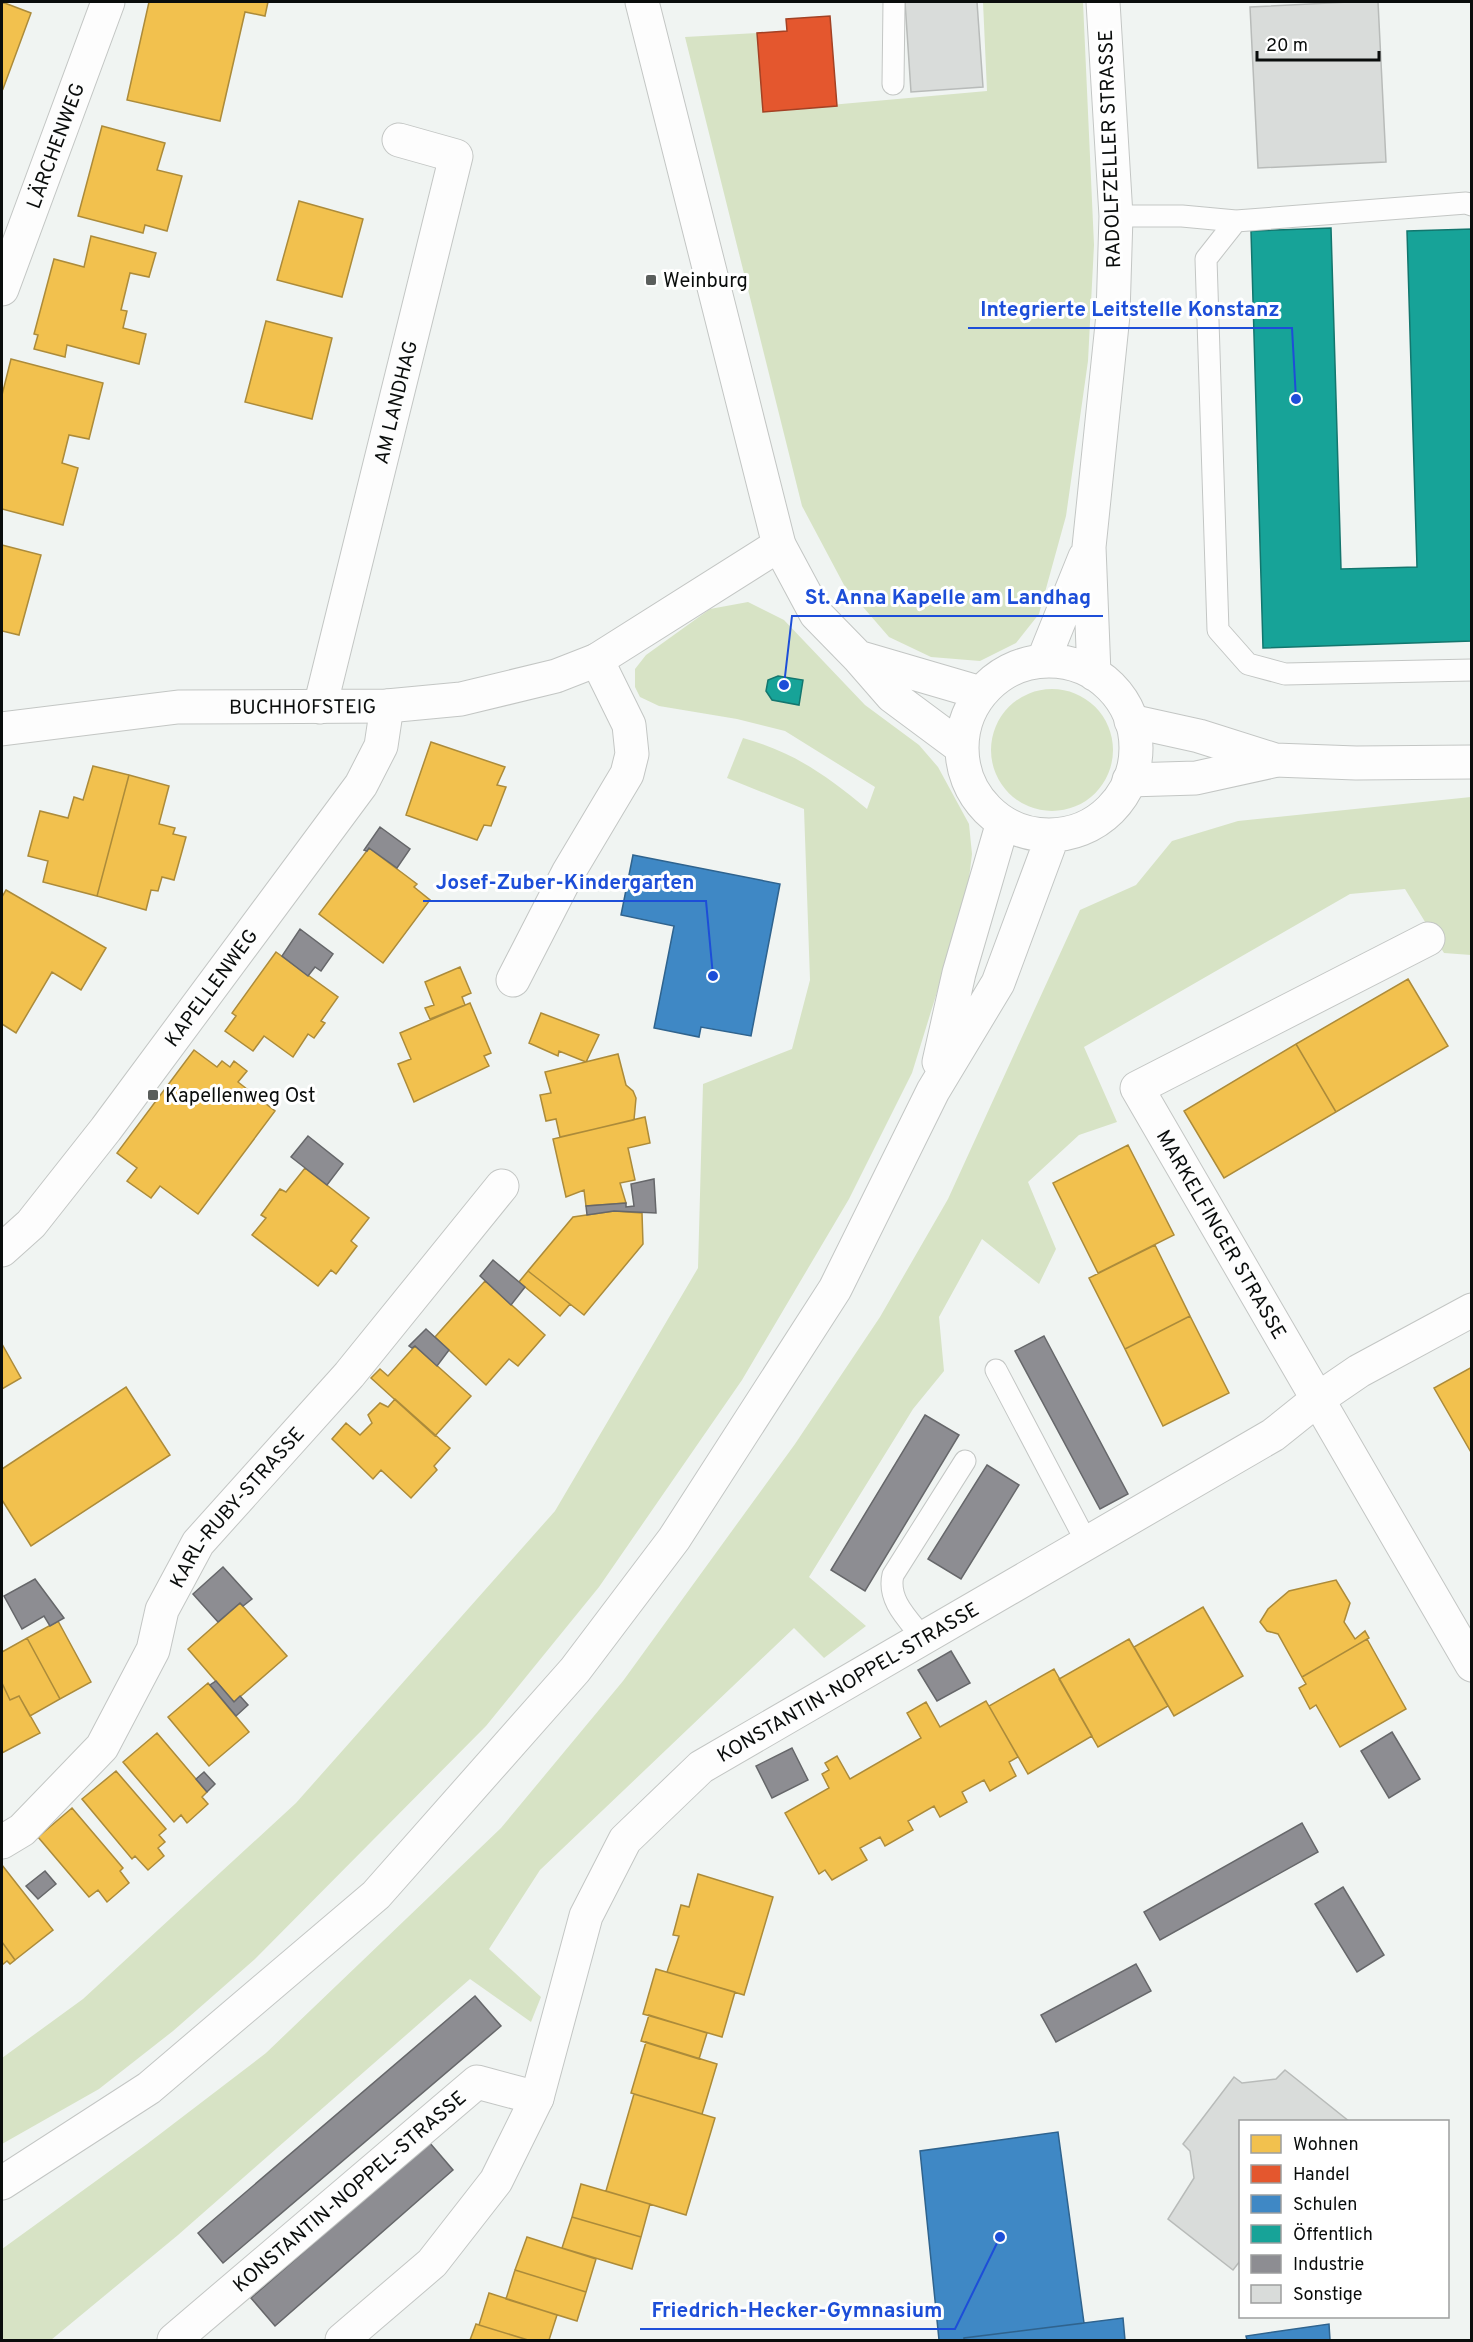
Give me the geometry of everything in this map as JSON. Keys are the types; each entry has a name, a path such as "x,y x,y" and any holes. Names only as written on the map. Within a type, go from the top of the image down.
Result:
{"street":[{"name":"LÄRCHENWEG","path":"2,289 108,2"},
{"path":"642,2 779,545 816,614 892,696 962,747"},
{"name":"RADOLFZELLER STRASSE","path":"1089,547 1113,315 1116,216 1103,2"},
{"name":"AM LANDHAG","path":"320,707 456,156 399,141"},
{"name":"BUCHHOFSTEIG","path":"2,729 178,706 387,706 461,699 556,676 597,660 779,545"},
{"path":"1043,661 1089,547"},
{"path":"1089,547 1094,674"},
{"path":"858,657 981,693"},
{"path":"513,980 568,873 627,774 632,754 628,725 597,660"},
{"path":"1043,661 1060,662 1094,674 1110,686 1123,702 1136,741 1135,761 1130,780 1118,802 1099,819 1077,830 1053,835 1027,833 1003,822 985,808 972,790 964,769 962,747 967,718 981,693 999,677 1019,666 1043,661"},
{"name":"KAPELLENWEG","path":"2,1250 31,1224 105,1130 360,785 381,746 387,706"},
{"path":"1131,721 1199,736 1275,760"},
{"path":"1130,780 1196,778 1275,760 1356,763 1472,762"},
{"path":"933,1090 959,972 1003,822"},
{"path":"2,2183 149,2088 376,1895 575,1670 674,1539 834,1289 933,1090 998,983 1053,835"},
{"name":"MARKELFINGER STRASSE","path":"1428,939 1137,1088 1472,1665"},
{"name":"KARL-RUBY-STRASSE","path":"2,1842 22,1830 102,1747 153,1650 162,1610 198,1543 349,1375 502,1186"},
{"name":"KONSTANTIN-NOPPEL-STRASSE","path":"342,2340 432,2263 496,2181 537,2098 586,1916 626,1840 701,1767 1273,1435 1318,1399 1359,1371 1472,1310"},
{"name":"KONSTANTIN-NOPPEL-STRASSE","path":"174,2340 477,2082 537,2098"}],"lane":[{"path":"893,84 894,2"},
{"path":"1116,216 1182,216 1236,221 1466,203 1472,205"},
{"path":"1236,221 1206,259 1218,630 1248,664 1286,674 1472,670"},
{"path":"996,1370 1087,1543"},
{"path":"922,1638 894,1600 890,1587 891,1581 965,1461"}],"green space":[{"path":"983,2 1083,2 1094,245 1088,361 1066,516 1039,614 1016,643 980,661 931,657 889,637 844,585 802,506 685,37 757,33 763,111 987,91"},
{"path":"748,602 784,620 865,705 919,745 938,767 969,824 972,854 967,895 912,1073 849,1199 742,1380 599,1587 486,1726 255,1959 173,2031 99,2089 2,2144 2,2058 83,1999 296,1803 555,1511 698,1268 703,1084 792,1049 810,980 804,809 727,778 743,738 779,751 809,766 867,809 875,787 785,731 737,719 659,706 640,697 635,687 635,669 646,655 710,609"},
{"path":"1052,689 1075,694 1095,707 1108,727 1113,750 1108,773 1095,793 1075,806 1052,811 1029,806 1009,793 996,773 991,750 996,727 1009,707 1029,694"},
{"path":"1471,797 1471,955 1444,953 1405,889 1350,894 1084,1047 1117,1122 1079,1135 1028,1182 1056,1249 1039,1284 982,1239 939,1317 944,1371 913,1409 809,1577 866,1626 824,1658 794,1628 540,1870 489,1949 541,1997 531,2022 470,1979 178,2235 51,2340 2,2340 2,2249 147,2144 266,2053 501,1828 623,1681 795,1444 880,1317 948,1199 1080,910 1136,885 1172,841 1238,821"}],"building: Wohnen":[{"path":"2,2 31,13 3,89 2,88"},
{"path":"149,2 268,2 265,16 245,12 220,121 127,100"},
{"path":"102,126 165,143 157,170 182,176 167,231 145,225 143,233 78,216"},
{"path":"299,201 363,219 342,297 277,280"},
{"path":"91,236 156,253 149,277 130,273 121,310 127,311 123,328 146,334 139,364 67,345 65,357 34,349 38,335 34,334 54,259 84,267"},
{"path":"266,321 332,338 312,419 245,402"},
{"path":"11,359 103,383 89,439 69,435 62,463 78,468 63,525 2,509 2,395"},
{"path":"2,545 41,555 19,635 2,631"},
{"path":"431,742 505,767 497,785 506,787 491,826 484,825 477,840 406,815"},
{"path":"93,766 129,775 97,896 43,882 48,861 28,856 40,811 68,818 74,797 83,800"},
{"path":"129,775 169,786 159,824 175,828 173,834 186,837 174,880 162,877 158,891 151,890 146,910 97,896"},
{"path":"369,848 417,884 414,887 430,900 383,963 319,914"},
{"path":"6,890 106,948 81,990 52,972 16,1033 2,1024 2,897"},
{"path":"276,952 338,997 321,1021 325,1023 314,1038 308,1034 293,1057 264,1036 253,1051 225,1031 236,1016 232,1013"},
{"path":"460,967 471,993 462,997 465,1005 430,1019 425,1008 434,1005 425,982"},
{"path":"1408,979 1448,1046 1336,1112 1296,1044"},
{"path":"470,1003 491,1053 484,1056 489,1066 414,1102 398,1064 411,1059 400,1033"},
{"path":"541,1013 599,1035 586,1062 559,1051 558,1056 529,1043"},
{"path":"1296,1044 1336,1112 1224,1178 1184,1111"},
{"path":"194,1050 217,1067 222,1061 230,1067 234,1061 247,1071 238,1082 275,1111 198,1214 160,1186 151,1198 127,1181 137,1168 117,1153"},
{"path":"618,1054 626,1085 633,1091 636,1098 634,1120 560,1137 556,1119 546,1121 540,1095 551,1093 545,1072"},
{"path":"645,1117 650,1143 628,1148 635,1180 620,1183 626,1203 586,1206 584,1190 566,1197 553,1139"},
{"path":"1128,1145 1174,1235 1098,1273 1053,1183"},
{"path":"305,1168 369,1218 351,1241 357,1246 336,1274 331,1270 318,1286 252,1235 266,1218 261,1215 280,1189 286,1192"},
{"path":"614,1211 642,1213 643,1244 584,1315 528,1271 573,1217"},
{"path":"1155,1245 1190,1316 1125,1349 1089,1278"},
{"path":"528,1271 570,1304 560,1316 519,1282"},
{"path":"485,1281 545,1335 518,1366 509,1359 486,1385 435,1337"},
{"path":"1190,1316 1229,1393 1163,1426 1125,1349"},
{"path":"2,1344 21,1378 2,1389"},
{"path":"415,1346 471,1396 435,1436 371,1378 380,1369 388,1376"},
{"path":"1472,1367 1472,1454 1434,1388"},
{"path":"126,1387 170,1455 31,1546 2,1500 2,1469"},
{"path":"395,1399 450,1448 434,1466 437,1470 411,1498 381,1470 373,1479 332,1439 346,1423 360,1435 372,1423 368,1415 380,1403 388,1407"},
{"path":"1336,1580 1350,1603 1344,1622 1355,1639 1365,1631 1369,1638 1302,1677 1278,1634 1267,1631 1260,1622 1268,1609 1289,1591"},
{"path":"240,1603 287,1656 234,1702 188,1649"},
{"path":"1203,1607 1243,1676 1174,1716 1134,1647"},
{"path":"58,1621 91,1682 60,1699 27,1638"},
{"path":"27,1638 60,1699 30,1716 19,1696 10,1700 2,1683 2,1652"},
{"path":"1129,1639 1168,1706 1098,1747 1059,1679"},
{"path":"1367,1639 1406,1709 1340,1747 1316,1705 1310,1709 1299,1688 1306,1684 1302,1677"},
{"path":"1054,1669 1092,1736 1028,1774 989,1706"},
{"path":"2,1683 10,1700 19,1696 40,1733 2,1753"},
{"path":"208,1683 249,1732 209,1766 168,1717"},
{"path":"986,1701 1018,1757 1009,1762 1016,1776 990,1791 984,1780 962,1792 967,1802 940,1817 934,1806 908,1821 913,1830 885,1846 880,1837 860,1848 867,1860 832,1880 825,1870 819,1874 785,1813 829,1788 822,1774 829,1770 825,1763 837,1756 850,1779 921,1738 907,1713 926,1702 940,1727"},
{"path":"157,1733 207,1792 202,1797 208,1804 187,1823 181,1815 174,1822 123,1762"},
{"path":"116,1771 166,1829 159,1835 165,1842 158,1848 164,1856 148,1870 135,1856 132,1859 82,1799"},
{"path":"72,1808 123,1868 120,1871 129,1883 107,1902 98,1890 89,1897 38,1837"},
{"path":"2,1865 53,1930 15,1960 2,1942"},
{"path":"698,1874 773,1897 744,1995 667,1972 679,1936 673,1935 681,1905 689,1907"},
{"path":"2,1942 15,1960 10,1964 7,1961 2,1965"},
{"path":"656,1969 735,1992 722,2037 643,2014"},
{"path":"649,2015 707,2033 699,2059 641,2041"},
{"path":"646,2042 717,2064 702,2114 631,2093"},
{"path":"634,2094 715,2118 686,2215 606,2191"},
{"path":"581,2184 650,2204 641,2237 572,2217"},
{"path":"572,2217 641,2237 632,2269 562,2248"},
{"path":"527,2237 596,2259 586,2292 515,2270"},
{"path":"515,2270 586,2292 577,2321 506,2299"},
{"path":"489,2293 557,2315 549,2340 528,2340 479,2325"},
{"path":"476,2324 479,2325 528,2340 470,2340"}],"building: Handel":[{"path":"830,16 837,106 763,112 757,33 787,31 786,19"}],"building: Schulen":[{"path":"633,855 780,884 751,1036 701,1027 699,1037 654,1028 674,926 621,915"},
{"path":"1058,2132 1084,2323 964,2338 964,2340 939,2340 920,2151"},
{"path":"1123,2318 1125,2340 964,2340 964,2338"},
{"path":"1329,2324 1330,2340 1247,2340 1246,2336"}],"building: Öffentlich":[{"path":"1331,228 1341,569 1417,567 1407,231 1472,229 1472,641 1263,648 1251,231"},
{"path":"778,676 803,680 799,705 772,700 766,691 768,680"}],"building: Industrie":[{"path":"380,827 410,849 397,868 369,848 367,851 364,850"},
{"path":"300,929 333,954 321,971 315,967 308,976 282,956"},
{"path":"308,1136 343,1164 327,1185 291,1157"},
{"path":"654,1179 656,1213 614,1211 587,1215 586,1206 626,1203 626,1207 634,1206 631,1184"},
{"path":"493,1260 525,1287 511,1305 480,1276"},
{"path":"426,1329 449,1350 437,1366 415,1346 412,1348 409,1346"},
{"path":"1044,1336 1128,1494 1100,1509 1015,1351"},
{"path":"925,1415 959,1435 865,1591 831,1570"},
{"path":"987,1465 1019,1485 961,1579 928,1559"},
{"path":"223,1567 252,1599 243,1606 240,1603 218,1622 193,1594"},
{"path":"35,1579 64,1618 50,1626 44,1616 22,1629 4,1596"},
{"path":"951,1651 970,1683 937,1701 918,1670"},
{"path":"216,1681 234,1702 240,1696 248,1705 236,1716 210,1685"},
{"path":"1392,1732 1420,1779 1389,1798 1361,1751"},
{"path":"792,1748 808,1780 772,1798 756,1766"},
{"path":"204,1772 215,1784 207,1792 196,1779"},
{"path":"1302,1823 1318,1852 1160,1940 1144,1912"},
{"path":"45,1871 56,1884 38,1899 26,1886"},
{"path":"1343,1887 1384,1955 1357,1972 1315,1904"},
{"path":"1136,1964 1151,1991 1056,2042 1041,2015"},
{"path":"475,1996 501,2026 223,2263 198,2233"},
{"path":"429,2142 453,2170 275,2326 251,2298"}],"building: Sonstige":[{"path":"905,2 977,2 983,87 911,92"},
{"path":"1378,2 1386,162 1258,168 1250,7"},
{"path":"1285,2070 1348,2120 1239,2120 1239,2262 1233,2270 1168,2219 1194,2178 1190,2151 1183,2144 1234,2077 1242,2083 1276,2079"}],"place":[{"name":"Weinburg","path":"651,280"},
{"name":"Integrierte Leitstelle Konstanz","path":"1296,399"},
{"name":"St. Anna Kapelle am Landhag","path":"784,685"},
{"name":"Josef-Zuber-Kindergarten","path":"713,976"},
{"name":"Kapellenweg Ost","path":"153,1095"},
{"name":"Friedrich-Hecker-Gymnasium","path":"1000,2237"}]}
